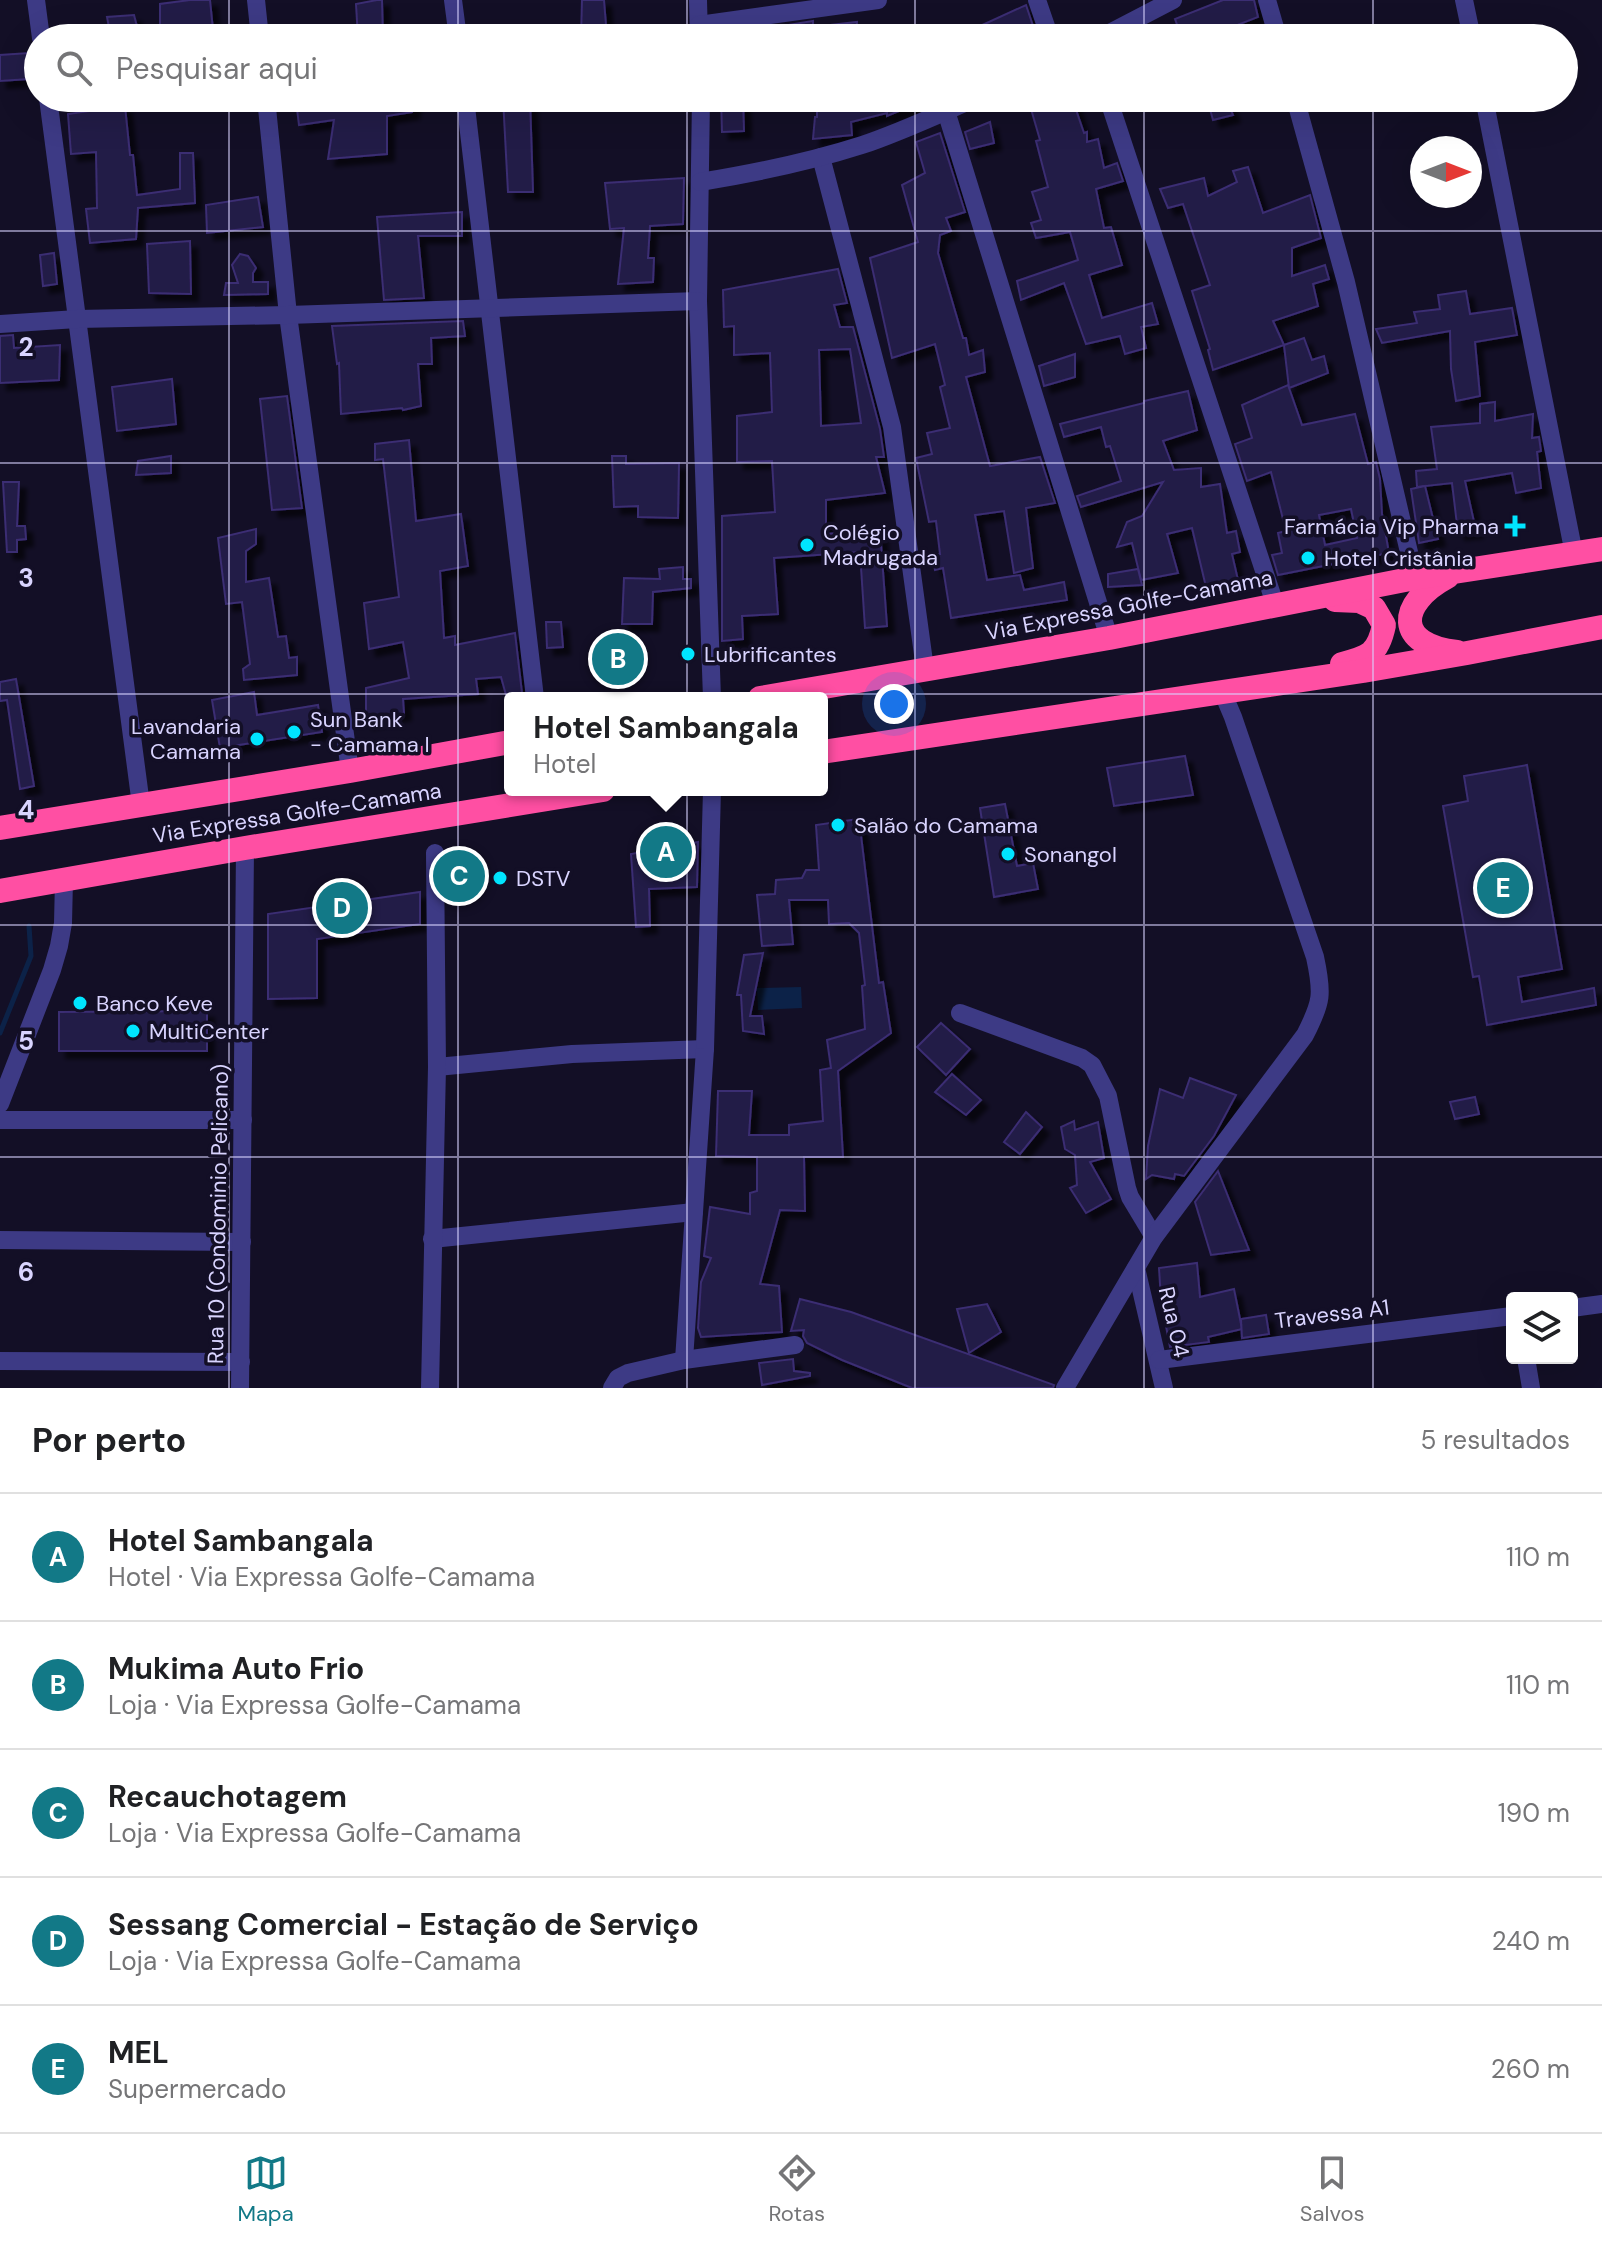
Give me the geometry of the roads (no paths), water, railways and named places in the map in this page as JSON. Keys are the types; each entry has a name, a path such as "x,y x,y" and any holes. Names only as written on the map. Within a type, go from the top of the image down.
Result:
{"highway":[{"name":"Via Expressa Golfe-Camama","path":"794,692 1109,638 1415,578 1602,549"},
{"path":"1461,570 1422,593 1413,607 1409,623 1416,638 1432,647 1467,653"},
{"path":"1247,612 1341,599 1359,601 1374,608 1384,625 1380,643 1369,656 1255,686"},
{"path":"828,751 1467,653 1602,627"},
{"name":"Via Expressa Golfe-Camama","path":"0,828 504,743"},
{"name":"Via Expressa Golfe-Camama","path":"0,891 566,796"}],"street":[{"path":"36,0 39,24"},
{"path":"256,0 259,24"},
{"path":"453,0 456,24"},
{"path":"698,0 699,24"},
{"path":"744,24 878,0"},
{"path":"1037,0 1045,24"},
{"path":"1127,24 1173,0"},
{"path":"1267,0 1274,24"},
{"path":"1464,0 1469,24"},
{"path":"50,112 141,805"},
{"path":"267,112 288,315 350,771"},
{"path":"467,112 534,692"},
{"path":"701,112 698,301 712,692"},
{"path":"700,182 821,157 866,144 944,112"},
{"path":"946,112 1109,638"},
{"path":"1113,112 1275,604"},
{"path":"1299,112 1346,282 1415,578"},
{"path":"1487,112 1574,554"},
{"path":"821,157 892,427 925,669"},
{"path":"0,324 77,319 698,301"},
{"path":"1065,1388 1154,1237 1305,1035 1321,997 1315,957 1222,691"},
{"path":"684,1360 705,1049 712,796"},
{"name":"Rua 10 (Condominio Pelicano)","path":"240,1388 245,848"},
{"path":"430,1388 437,1067 435,853"},
{"path":"0,1104 59,946 64,880"},
{"path":"960,1013 1082,1058 1092,1065 1108,1096 1130,1197 1154,1237"},
{"path":"437,1067 572,1054 705,1049"},
{"path":"0,1120 243,1120"},
{"path":"432,1239 694,1212"},
{"path":"0,1240 242,1242"},
{"name":"Rua 04","path":"1136,1268 1164,1388"},
{"path":"1578,1307 1602,1304"},
{"name":"Travessa A1","path":"1159,1360 1506,1317"},
{"path":"612,1388 624,1374 684,1360 795,1345"},
{"path":"0,1361 241,1362"},
{"path":"1527,1364 1531,1388"}],"water":[{"path":"801,987 802,1008 758,1010 757,988"}],"waterway":[{"path":"0,1033 31,956 29,926"}],"place":[{"name":"Farmácia Vip Pharma","path":"1515,526"},
{"name":"Colégio Madrugada","path":"807,545"},
{"name":"Hotel Cristânia","path":"1308,558"},
{"name":"Lubrificantes","path":"688,654"},
{"name":"Mukima Auto Frio","path":"618,659"},
{"name":"Sun Bank - Camama I","path":"294,732"},
{"name":"Lavandaria Camama","path":"257,739"},
{"name":"Salão do Camama","path":"838,825"},
{"name":"Hotel Sambangala","path":"666,852"},
{"name":"Sonangol","path":"1008,854"},
{"name":"Recauchotagem","path":"459,876"},
{"name":"DSTV","path":"500,878"},
{"name":"MEL","path":"1503,888"},
{"name":"Sessang Comercial - Estação de Serviço","path":"342,908"},
{"name":"Banco Keve","path":"80,1003"},
{"name":"MultiCenter","path":"133,1031"}]}
